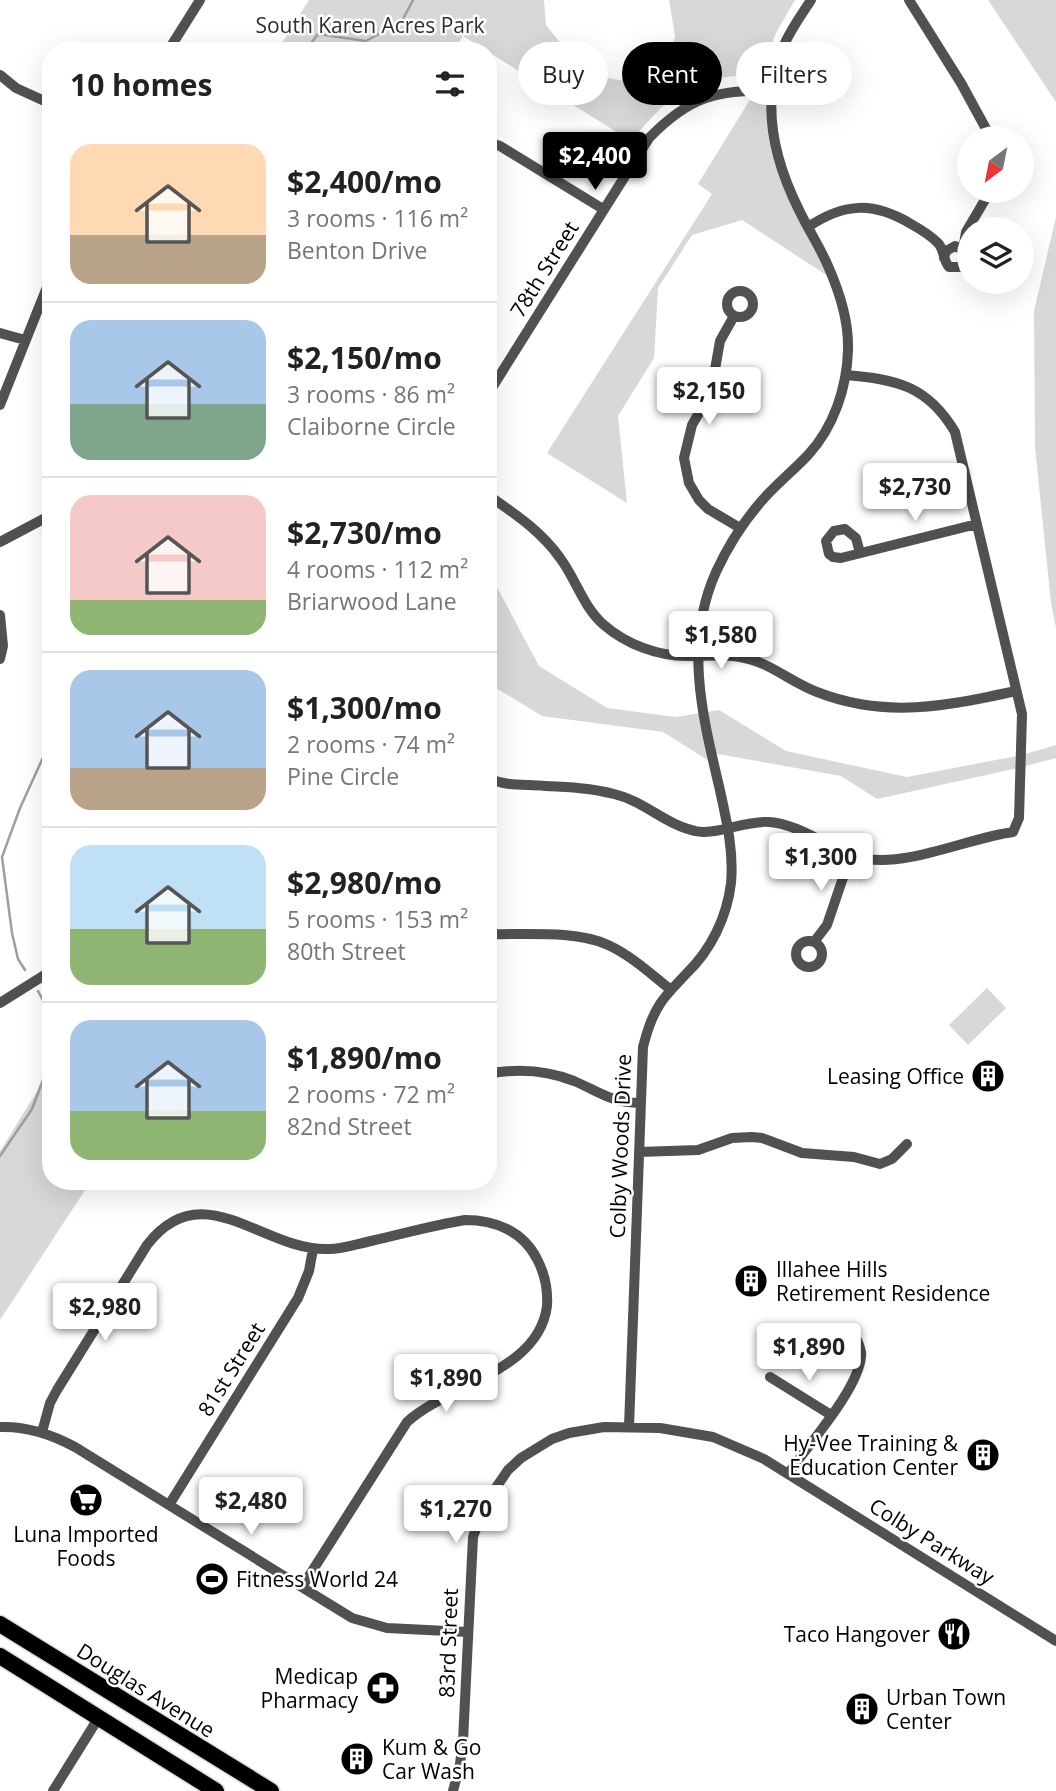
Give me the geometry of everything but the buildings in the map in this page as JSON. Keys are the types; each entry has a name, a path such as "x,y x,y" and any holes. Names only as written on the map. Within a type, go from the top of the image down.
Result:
{"main road":[{"name":"Douglas Avenue","path":"0,1624 271,1791"},
{"path":"0,1656 216,1791"}],"street":[{"path":"174,42 200,0"},
{"name":"Colby Woods Drive","path":"785,42 811,0"},
{"path":"909,0 984,126"},
{"path":"0,75 16,88 42,100"},
{"name":"78th Street","path":"497,380 649,138 668,119 690,104 714,94 736,90"},
{"name":"Colby Woods Drive","path":"629,1427 640,1103 646,1036 660,1003 698,961 724,916 732,866 729,827 697,673 697,655 706,598 740,528 782,478 808,455 824,432 839,401 846,375 848,350 845,316 834,280 782,171 773,139 772,105"},
{"path":"497,145 603,209"},
{"path":"808,227 845,209 866,206 882,210 925,232 941,245 949,267 957,268"},
{"path":"944,258 946,251 952,247 957,248"},
{"path":"0,405 42,300"},
{"path":"734,316 720,341 711,392 692,425 684,458 689,483 699,500 708,509 740,528"},
{"path":"0,333 26,340"},
{"path":"497,782 584,788 614,794 637,803 672,823 699,833 754,822 783,824 802,830 824,844 869,859 920,855 1013,832 1019,818 1022,714 955,432 946,416 933,402 911,387 878,378 846,375"},
{"path":"497,501 534,527 549,543 581,595 604,625 622,638 644,648 684,656 740,657 764,663 796,682 832,698 903,709 948,706 1016,691"},
{"path":"0,542 42,519"},
{"path":"860,553 977,524"},
{"path":"0,615 3,637 0,659"},
{"path":"814,942 827,925 850,854"},
{"path":"497,934 575,937 606,944 629,957 671,990"},
{"path":"0,1003 42,977"},
{"path":"497,1073 525,1070 543,1072 578,1083 604,1097 640,1103"},
{"path":"639,1152 698,1150 732,1138 752,1137 802,1153 854,1157 880,1164 892,1159 907,1144"},
{"path":"41,1432 57,1390 147,1245 166,1225 189,1215 203,1213 229,1218 313,1249 345,1247 454,1222 479,1220 511,1231 528,1245 543,1270 547,1295 543,1320 530,1345 507,1364 430,1405 407,1422 302,1587"},
{"name":"81st Street","path":"169,1505 298,1298 309,1271 313,1249"},
{"path":"788,1474 855,1378 862,1354 857,1340"},
{"path":"770,1377 831,1415"},
{"path":"0,1427 41,1432 75,1447 352,1618 370,1625 404,1630 467,1632"},
{"name":"Colby Parkway","path":"629,1427 713,1437 747,1450 1056,1641"},
{"name":"83rd Street","path":"453,1791 463,1741 473,1537 486,1502 496,1484 522,1458 552,1439 586,1429 629,1427"},
{"path":"53,1791 99,1717"}],"green space":[{"name":"South Karen Acres Park","path":"309,0 544,0 546,25 560,42 518,42 518,70 497,57 497,42 473,42 463,36 459,42 283,42"},
{"path":"669,0 795,0 772,42 736,42 735,76 722,78 722,42 673,42 675,36"},
{"path":"988,0 1056,0 1056,102"},
{"path":"608,78 622,80 622,105 665,105 631,141 573,105 608,105"},
{"path":"747,105 772,105 773,139 834,280 742,220 692,235 658,288 654,358 618,416 627,503 547,453 712,194 698,184"},
{"path":"1056,217 1056,628 1035,447 1034,311"},
{"path":"497,587 539,666 607,708 676,717 719,710 786,751 907,777 1022,755 1056,745 1056,758 877,799 841,776 712,753 714,764 663,732 542,716 497,688"},
{"path":"987,988 1006,1008 968,1045 949,1025"},
{"path":"42,1083 42,1190 85,1190 0,1320 0,1151"}],"waterway":[{"path":"312,42 318,34 366,41 402,21 413,0"},
{"path":"25,970 18,959 12,933 2,857 42,760"},
{"path":"38,991 42,999"},
{"path":"0,1156 32,1109 42,1083"}],"place":[{"name":"Leasing Office","path":"988,1076"},
{"name":"Illahee Hills Retirement Residence","path":"751,1281"},
{"name":"Hy-Vee Training & Education Center","path":"983,1455"},
{"name":"Luna Imported Foods","path":"86,1500"},
{"name":"Fitness World 24","path":"212,1579"},
{"name":"Taco Hangover","path":"954,1634"},
{"name":"Medicap Pharmacy","path":"383,1688"},
{"name":"Urban Town Center","path":"862,1709"},
{"name":"Kum & Go Car Wash","path":"357,1759"}]}
